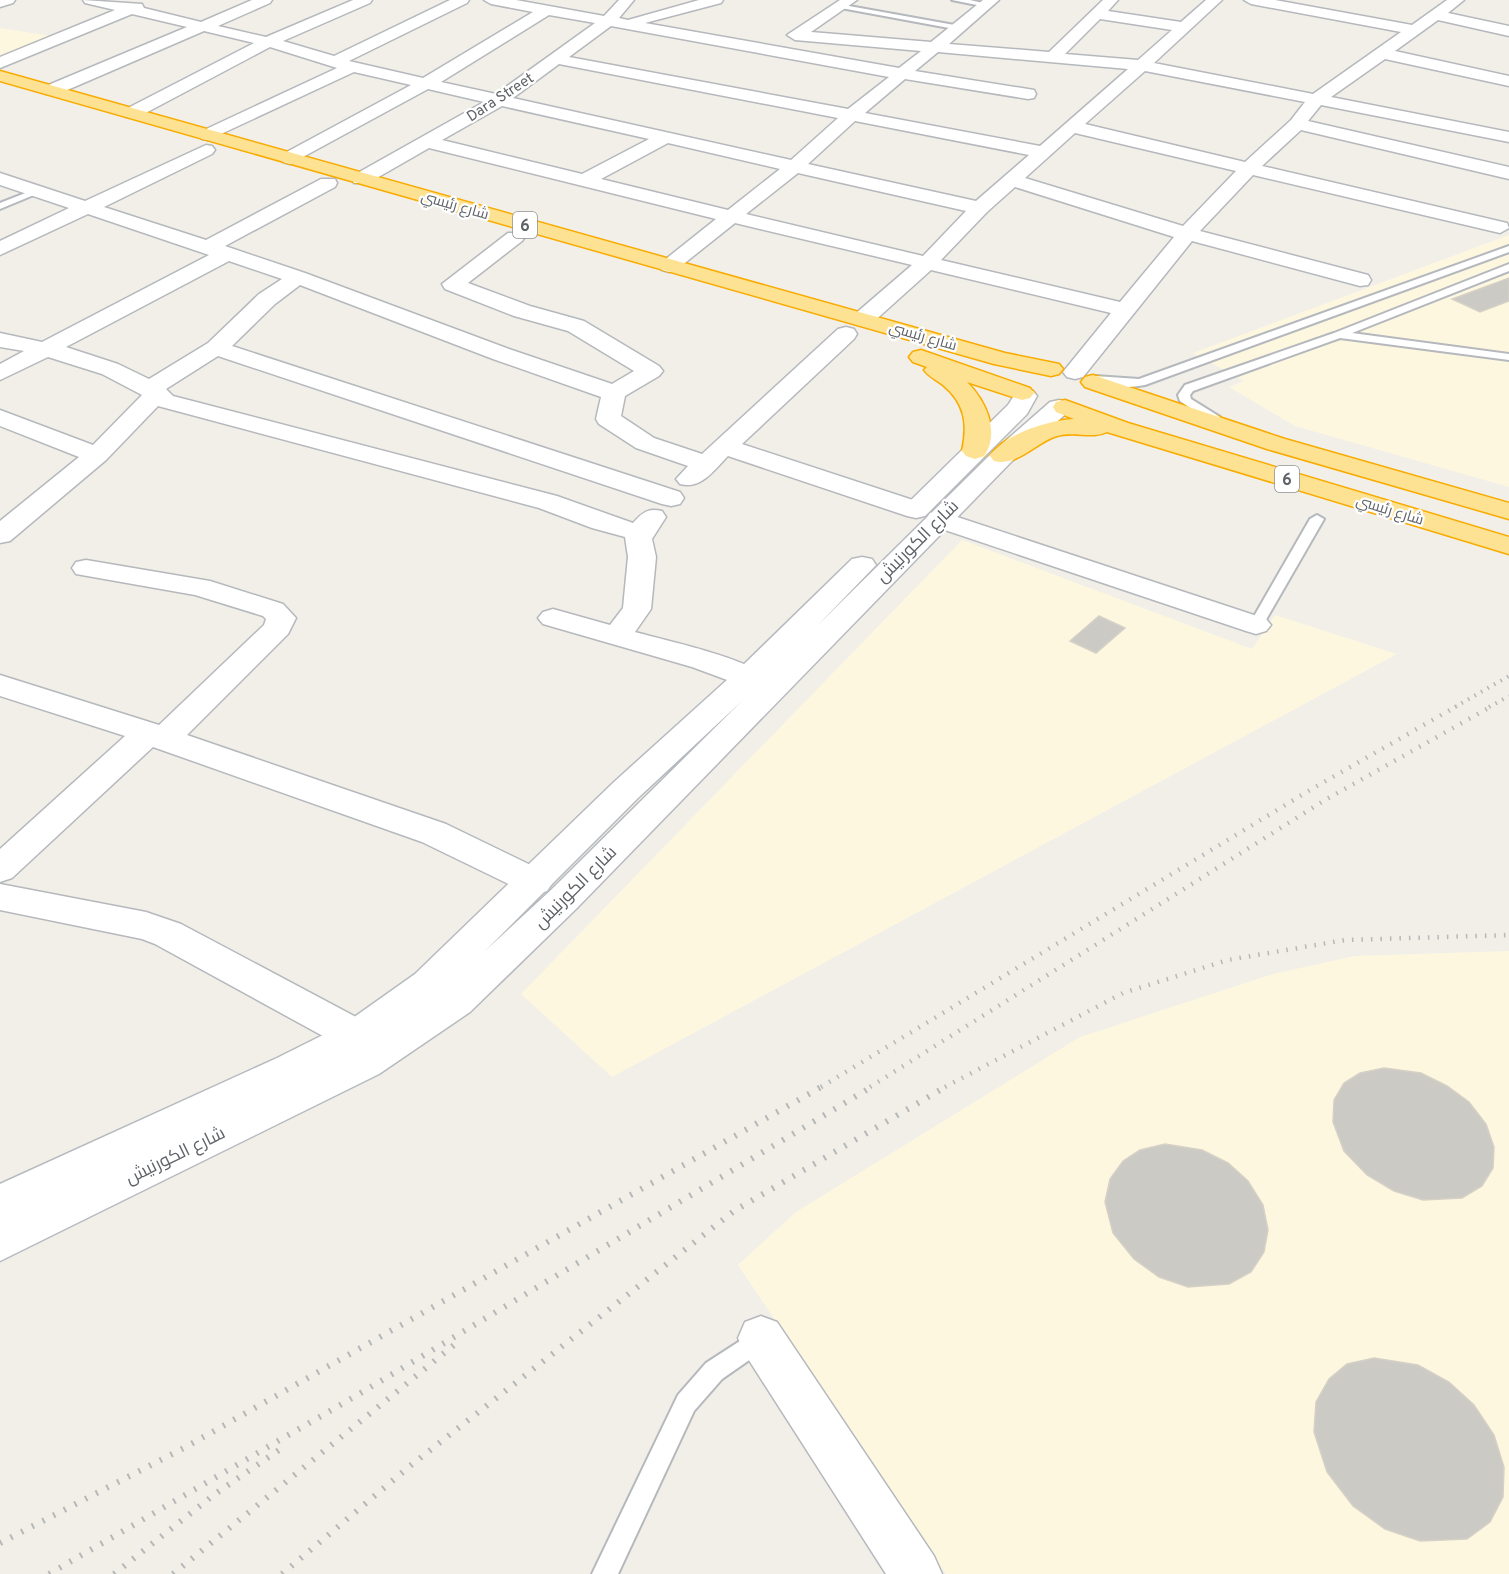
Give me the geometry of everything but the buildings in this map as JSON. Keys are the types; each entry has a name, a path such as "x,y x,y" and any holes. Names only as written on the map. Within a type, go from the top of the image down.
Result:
{"highway":[{"name":"شارع رئيسي","path":"0,76 132,113 210,143 328,183 515,237 854,326 1086,378 1236,430 1509,511"},
{"name":"شارع رئيسي","path":"0,90 210,143 290,158 669,266 854,326 883,345 1024,395 1040,404 1062,407 1101,422 1509,546"},
{"path":"883,345 941,373 966,394 974,403 978,416 979,433 989,454 1041,432 1068,426 1110,430 1183,447"},
{"path":"1024,395 1019,384 1022,378 1034,371 1051,369"},
{"path":"1062,407 1083,405 1092,400 1097,392 1086,378"}],"street":[{"path":"0,3 8,0"},
{"path":"90,0 268,42 344,65 980,207"},
{"path":"0,63 154,0"},
{"path":"52,90 265,0"},
{"path":"132,113 268,42 365,0"},
{"path":"0,249 86,208 210,143 462,0"},
{"path":"491,0 902,74 982,93 1028,94"},
{"name":"Dara Street","path":"361,179 501,99 556,59 616,22 627,0"},
{"path":"616,22 716,0"},
{"path":"1054,56 1111,0"},
{"path":"618,635 637,609 639,601 642,557 638,539 640,533 671,498 713,454 927,263 980,207 1215,0"},
{"path":"1251,0 1414,30"},
{"path":"669,266 796,165 852,115 990,2"},
{"path":"845,3 795,35 1140,65 1509,137"},
{"path":"1086,378 1126,310 1187,234 1249,168 1298,123 1317,99 1414,30 1439,8 1509,31"},
{"path":"290,158 427,83 547,10"},
{"path":"1097,14 1186,27"},
{"path":"1381,53 1509,81"},
{"path":"982,93 1016,54"},
{"path":"556,59 1044,152"},
{"path":"943,132 959,117"},
{"path":"1483,131 1509,118"},
{"path":"1298,123 1509,173"},
{"path":"1073,127 1500,227"},
{"path":"585,180 665,138"},
{"path":"428,142 1126,310"},
{"path":"0,179 298,277 501,354 614,393"},
{"path":"1011,180 1187,234 1360,280"},
{"path":"0,374 217,251 328,183"},
{"path":"515,237 453,284 522,312 576,326 651,371 614,393 608,419 645,443 713,454 928,515 1256,625"},
{"path":"0,535 97,454 154,390 216,348 267,299 298,277"},
{"path":"0,340 47,348 130,377 154,390 165,401 539,500 640,533"},
{"path":"216,348 671,498"},
{"name":"شارع الكورنيش","path":"0,1204 291,1070 357,1036 428,985 535,882 641,797 928,515 989,454 1018,409 1024,395"},
{"name":"شارع الكورنيش","path":"989,454 1062,407"},
{"path":"0,417 97,454"},
{"name":"شارع الكورنيش","path":"0,1241 365,1062 457,1001 501,960 641,797 749,677 928,515"},
{"path":"0,869 278,628 282,618 273,610 200,587 86,568"},
{"path":"553,618 719,665 749,677"},
{"path":"0,685 156,736 435,833 535,882"},
{"path":"0,897 113,917 168,934 357,1036"},
{"path":"761,1338 916,1574"}],"lane":[{"path":"956,0 990,2"},
{"path":"845,3 960,28"},
{"path":"0,206 36,192"},
{"path":"1086,378 1132,383 1509,249"},
{"path":"1236,430 1202,413 1186,401 1184,395 1192,386 1338,335 1509,267"},
{"path":"1338,335 1509,357"},
{"path":"1166,372 1192,386"},
{"path":"1256,625 1317,519"},
{"path":"605,1574 686,1403 714,1371 761,1338"}],"shaded area":[{"path":"0,28 57,37 0,60"},
{"path":"1509,235 1509,487 1295,426 1229,387 1244,381 1193,353"},
{"path":"962,540 1252,649 1275,615 1397,654 612,1077 521,994"},
{"path":"1509,951 1509,1574 946,1574 738,1265 796,1212 1080,1037 1273,974 1355,956"}],"railway":[{"path":"1455,707 1509,676"},
{"path":"1489,707 1509,696"},
{"path":"821,1087 1310,790 1457,706"},
{"path":"870,1087 1325,800 1492,706"},
{"path":"945,1087 1123,993 1228,960 1345,940 1509,935"},
{"path":"0,1543 184,1448 823,1086"},
{"path":"49,1574 359,1394 873,1086"},
{"path":"282,1574 410,1466 734,1211 947,1086"},
{"path":"173,1574 454,1345"},
{"path":"114,1574 215,1494 279,1450"}]}
